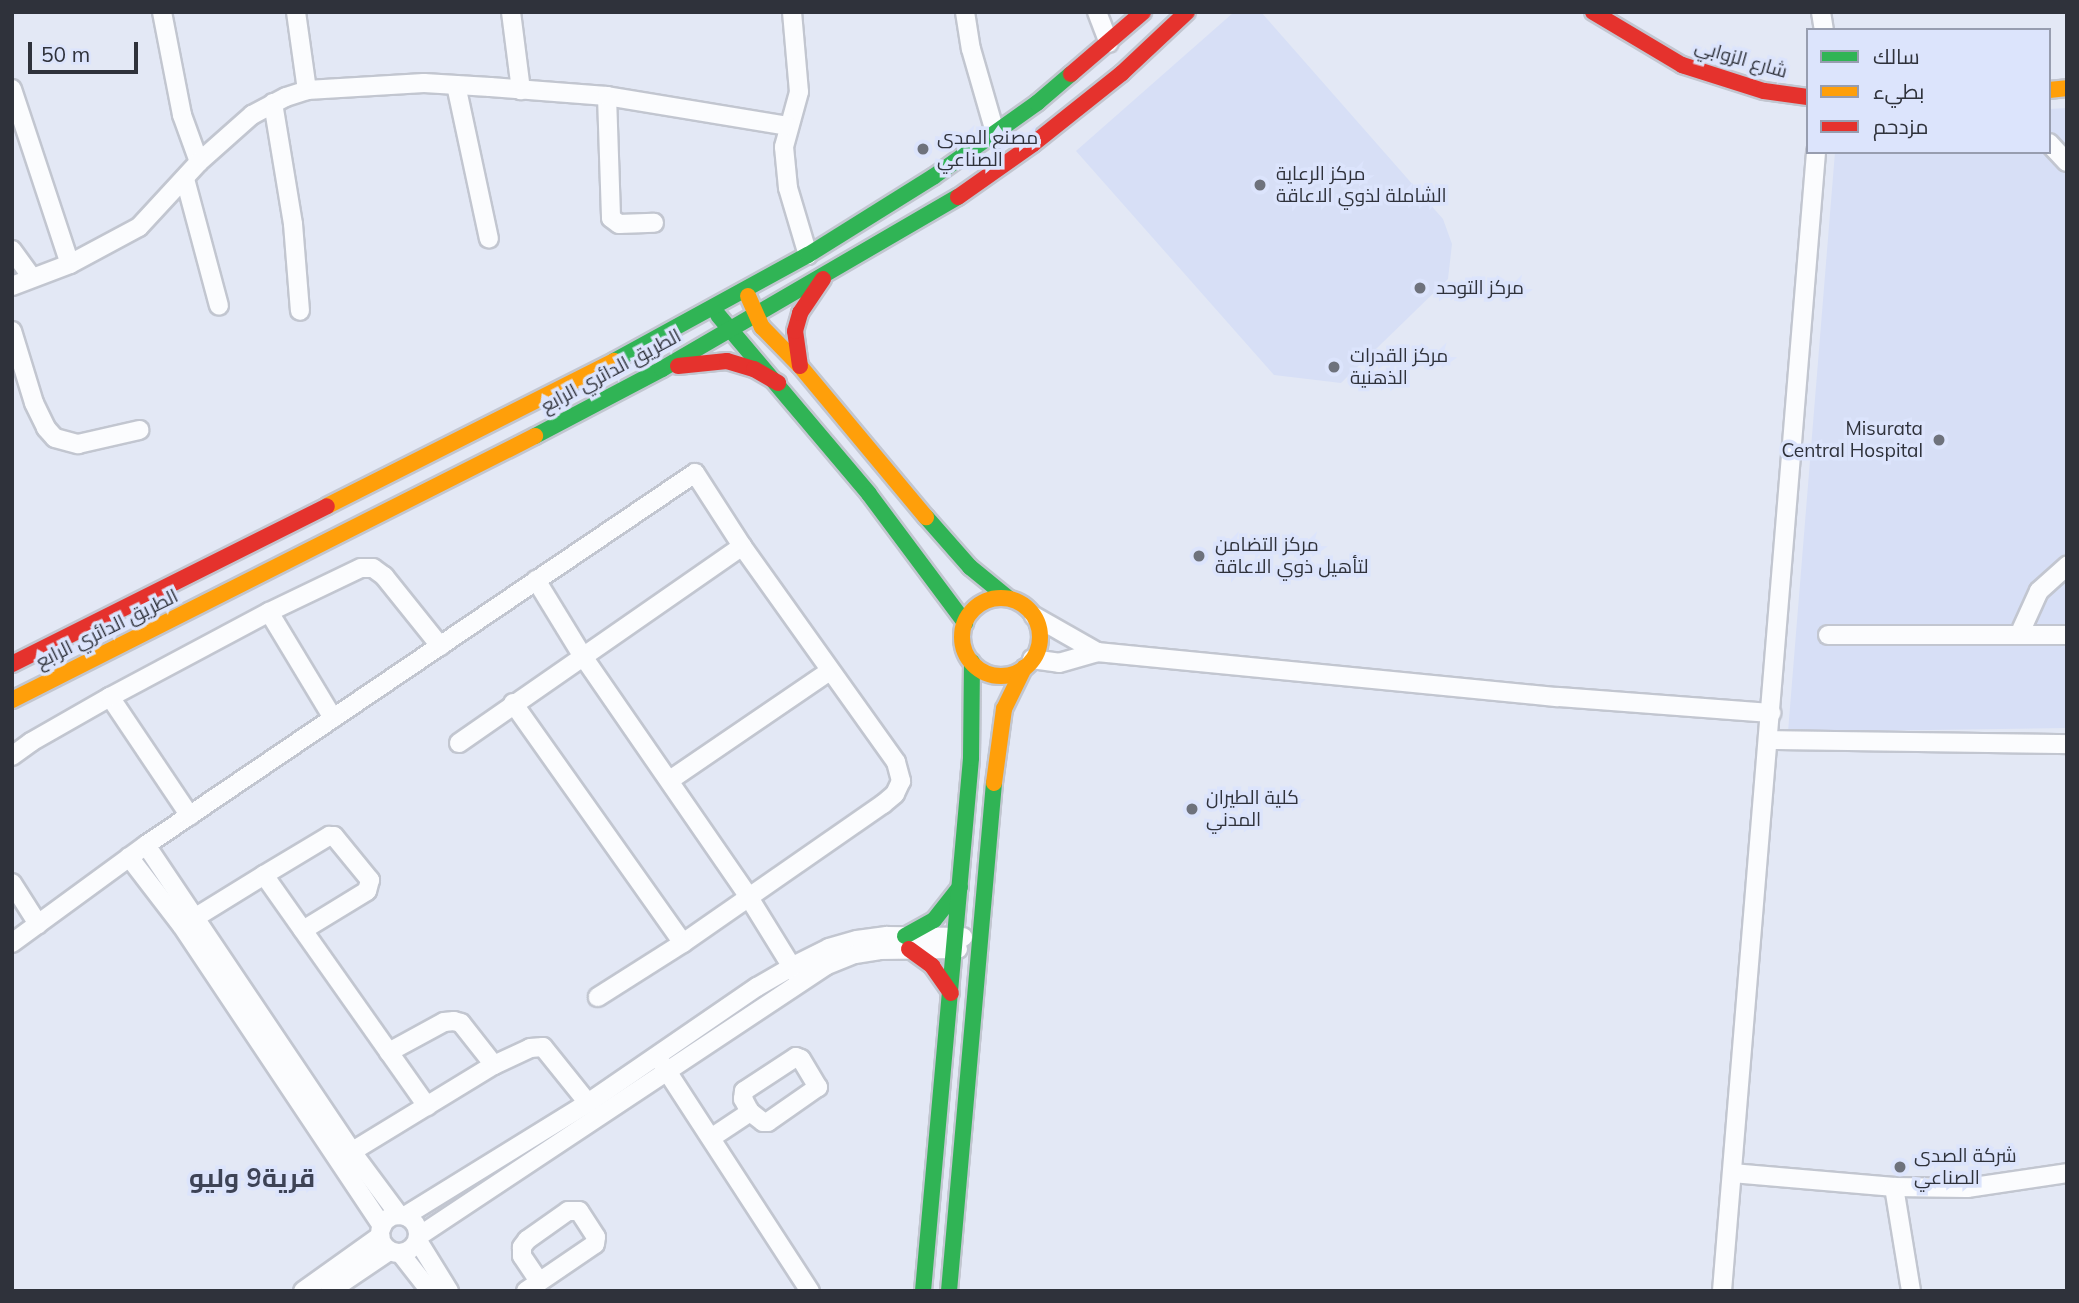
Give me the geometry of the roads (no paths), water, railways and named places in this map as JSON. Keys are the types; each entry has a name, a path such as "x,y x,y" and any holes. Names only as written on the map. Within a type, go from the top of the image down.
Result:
{"main road":[{"name":"الطريق الدائري الرابع","path":"12,664 497,421 713,309 808,255 933,177 1037,103 1143,12"},
{"name":"الطريق الدائري الرابع","path":"12,700 662,369 941,210 1033,144 1122,73 1187,12"},
{"name":"شارع الزوابي","path":"1593,12 1682,65 1764,91 1806,97"},
{"path":"800,366 795,331 800,313 823,278"},
{"path":"746,290 762,327 800,366 971,567 1008,598 1028,608 1034,617 1040,638 1004,709 997,747 982,944 949,1291"},
{"path":"713,309 778,383 927,567 965,622"},
{"path":"662,369 705,361 727,361 754,369 778,383"},
{"path":"923,1291 971,758 972,662 963,643 965,622 982,603 1008,598"},
{"path":"972,662 991,674 1003,675 1028,664"},
{"path":"951,993 932,966 907,943 934,920 960,887"}],"street":[{"path":"162,12 182,115 199,162"},
{"path":"296,12 307,90"},
{"path":"512,12 521,90"},
{"path":"792,12 799,92 784,147 788,188 808,255"},
{"path":"965,12 971,49 995,132"},
{"path":"1097,12 1109,43"},
{"path":"12,286 70,264 139,227 199,162 252,115 273,103 307,90 369,85 456,85 607,96 788,126"},
{"path":"456,85 489,239"},
{"path":"12,89 70,264"},
{"path":"607,96 611,218 618,224 654,223"},
{"path":"273,103 293,224 300,311"},
{"path":"2051,145 2067,162"},
{"path":"1722,1291 1816,154"},
{"path":"185,179 219,306"},
{"path":"12,250 32,278"},
{"path":"12,331 34,403 46,428 55,438 78,444 139,430"},
{"path":"12,943 146,845 695,473 742,546 896,762 901,781 895,794 883,804 683,943 597,997"},
{"path":"458,743 742,546"},
{"path":"2019,635 2039,592 2067,566"},
{"path":"12,756 31,742 110,697 269,612 361,568 373,568 384,576 440,646"},
{"path":"536,580 582,655 748,896 796,974"},
{"path":"269,612 334,718"},
{"path":"1034,617 1097,652"},
{"path":"1829,635 2067,635"},
{"path":"1028,664 1059,663 1097,652 1558,697 1771,713"},
{"path":"670,780 830,671"},
{"path":"110,697 190,816"},
{"path":"513,703 683,943"},
{"path":"1769,740 2067,744"},
{"path":"189,922 329,836 334,836 370,880 367,891 303,930"},
{"path":"146,845 189,922 346,1156 388,1242 430,1291"},
{"path":"129,857 189,922"},
{"path":"264,875 427,1106"},
{"path":"12,883 38,924"},
{"path":"303,1291 388,1242 414,1247 418,1238 668,1072 830,948 857,940 982,944"},
{"path":"330,1291 388,1242 389,1218 402,1216 587,1103 658,1056 796,974"},
{"path":"389,1052 444,1022 454,1021 461,1023 494,1065"},
{"path":"346,1156 494,1065 530,1048 543,1047 587,1103"},
{"path":"658,1056 810,1291"},
{"path":"711,1138 750,1112"},
{"path":"346,1156 402,1216 414,1222 418,1238 449,1291"},
{"path":"1732,1173 1894,1187 1967,1188 2067,1173"},
{"path":"1894,1187 1911,1291"}],"place":[{"name":"مصنع المدى الصناعي","path":"923,149"},
{"name":"مركز الرعاية الشاملة لذوي الاعاقة","path":"1260,185"},
{"name":"مركز التوحد","path":"1420,288"},
{"name":"مركز القدرات الذهنية","path":"1334,367"},
{"name":"Misurata Central Hospital","path":"1939,440"},
{"name":"مركز التضامن لتأهيل ذوي الاعاقة","path":"1199,556"},
{"name":"كلية الطيران المدني","path":"1192,809"},
{"name":"شركة الصدى الصناعي","path":"1900,1167"}],"district":[{"name":"قرية9 وليو","path":"252,1178"}]}
